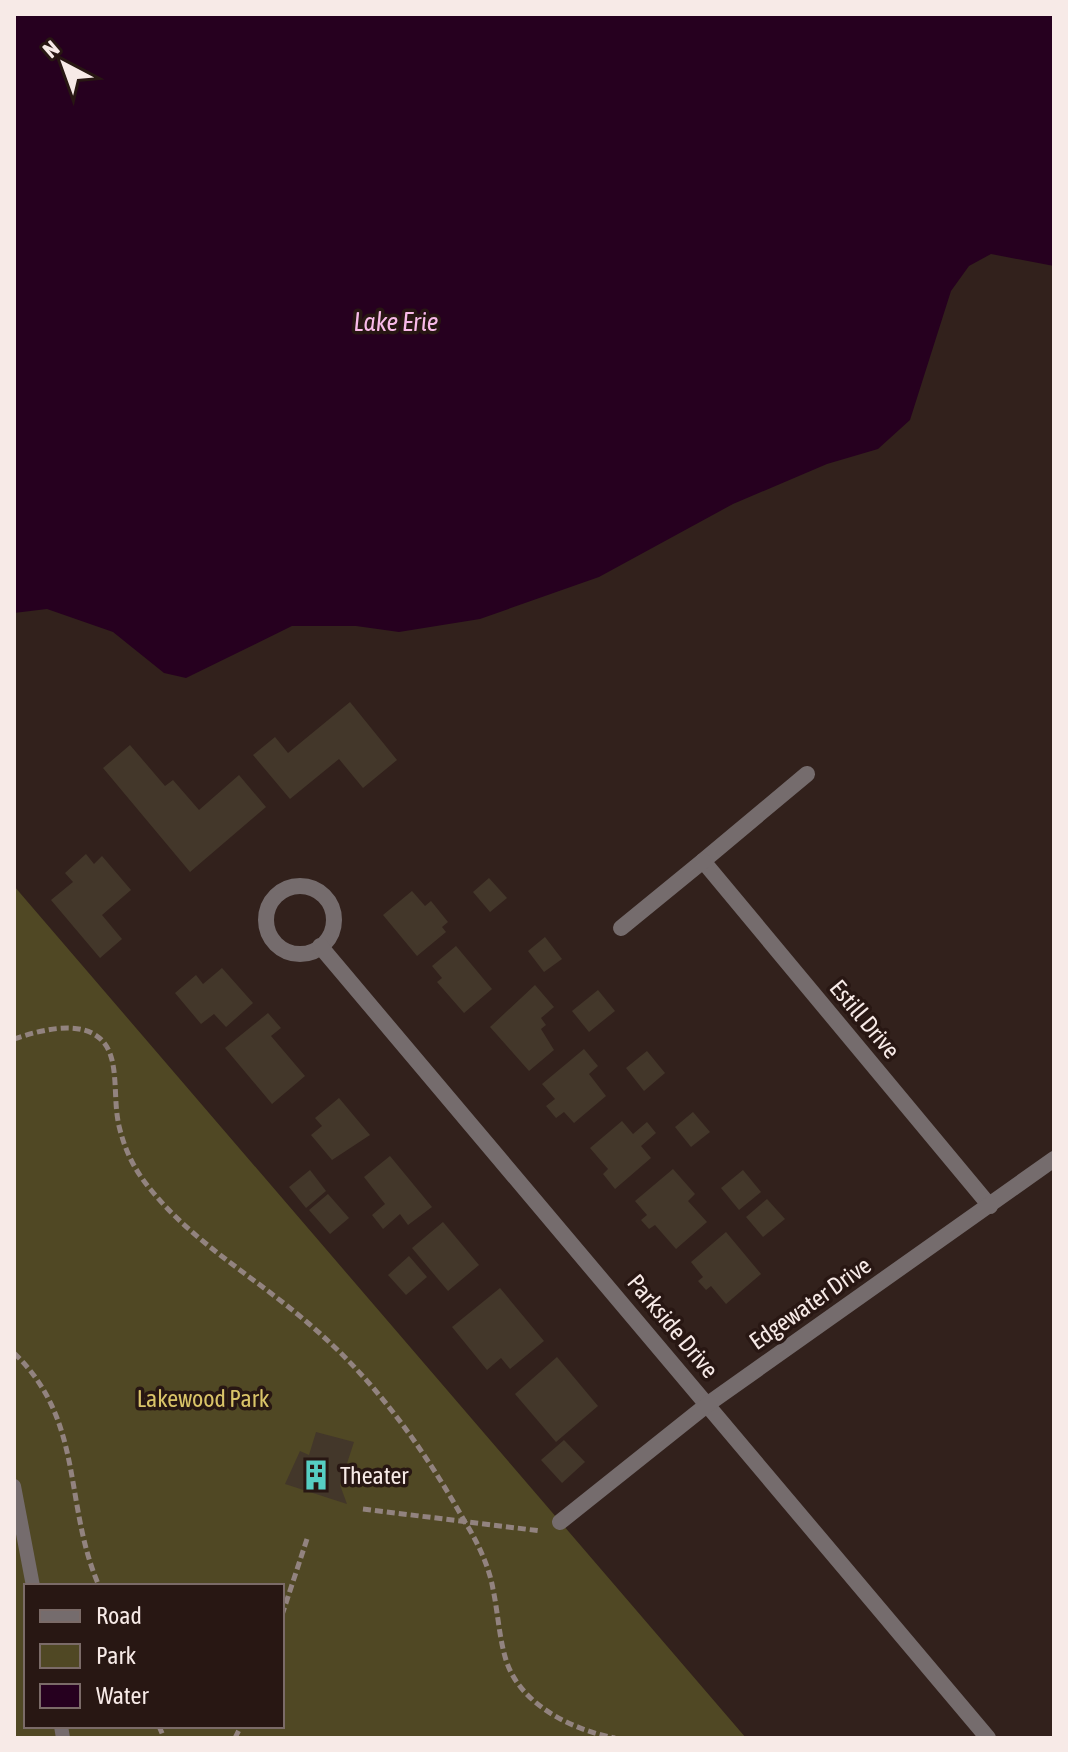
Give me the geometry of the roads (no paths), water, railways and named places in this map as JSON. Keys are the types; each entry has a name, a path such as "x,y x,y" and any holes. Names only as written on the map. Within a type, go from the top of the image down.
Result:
{"street":[{"path":"621,928 807,774"},
{"name":"Estill Drive","path":"703,861 990,1206"},
{"path":"300,886 321,893 329,902 333,924 320,946 305,953 293,953 274,943 266,923 267,911 279,893 300,886"},
{"name":"Parkside Drive","path":"320,946 988,1738"},
{"name":"Edgewater Drive","path":"560,1522 708,1404 1054,1159"}],"lane":[{"path":"14,1486 33,1584"}],"water":[{"name":"Lake Erie","path":"14,14 1054,14 1054,266 991,254 969,266 951,291 910,420 878,449 827,464 733,504 599,577 480,619 399,632 356,626 292,626 186,678 164,673 113,632 47,609 14,613"}],"place":[{"name":"Theater","path":"316,1475"}],"park label":[{"name":"Lakewood Park","path":"203,1398"}]}
